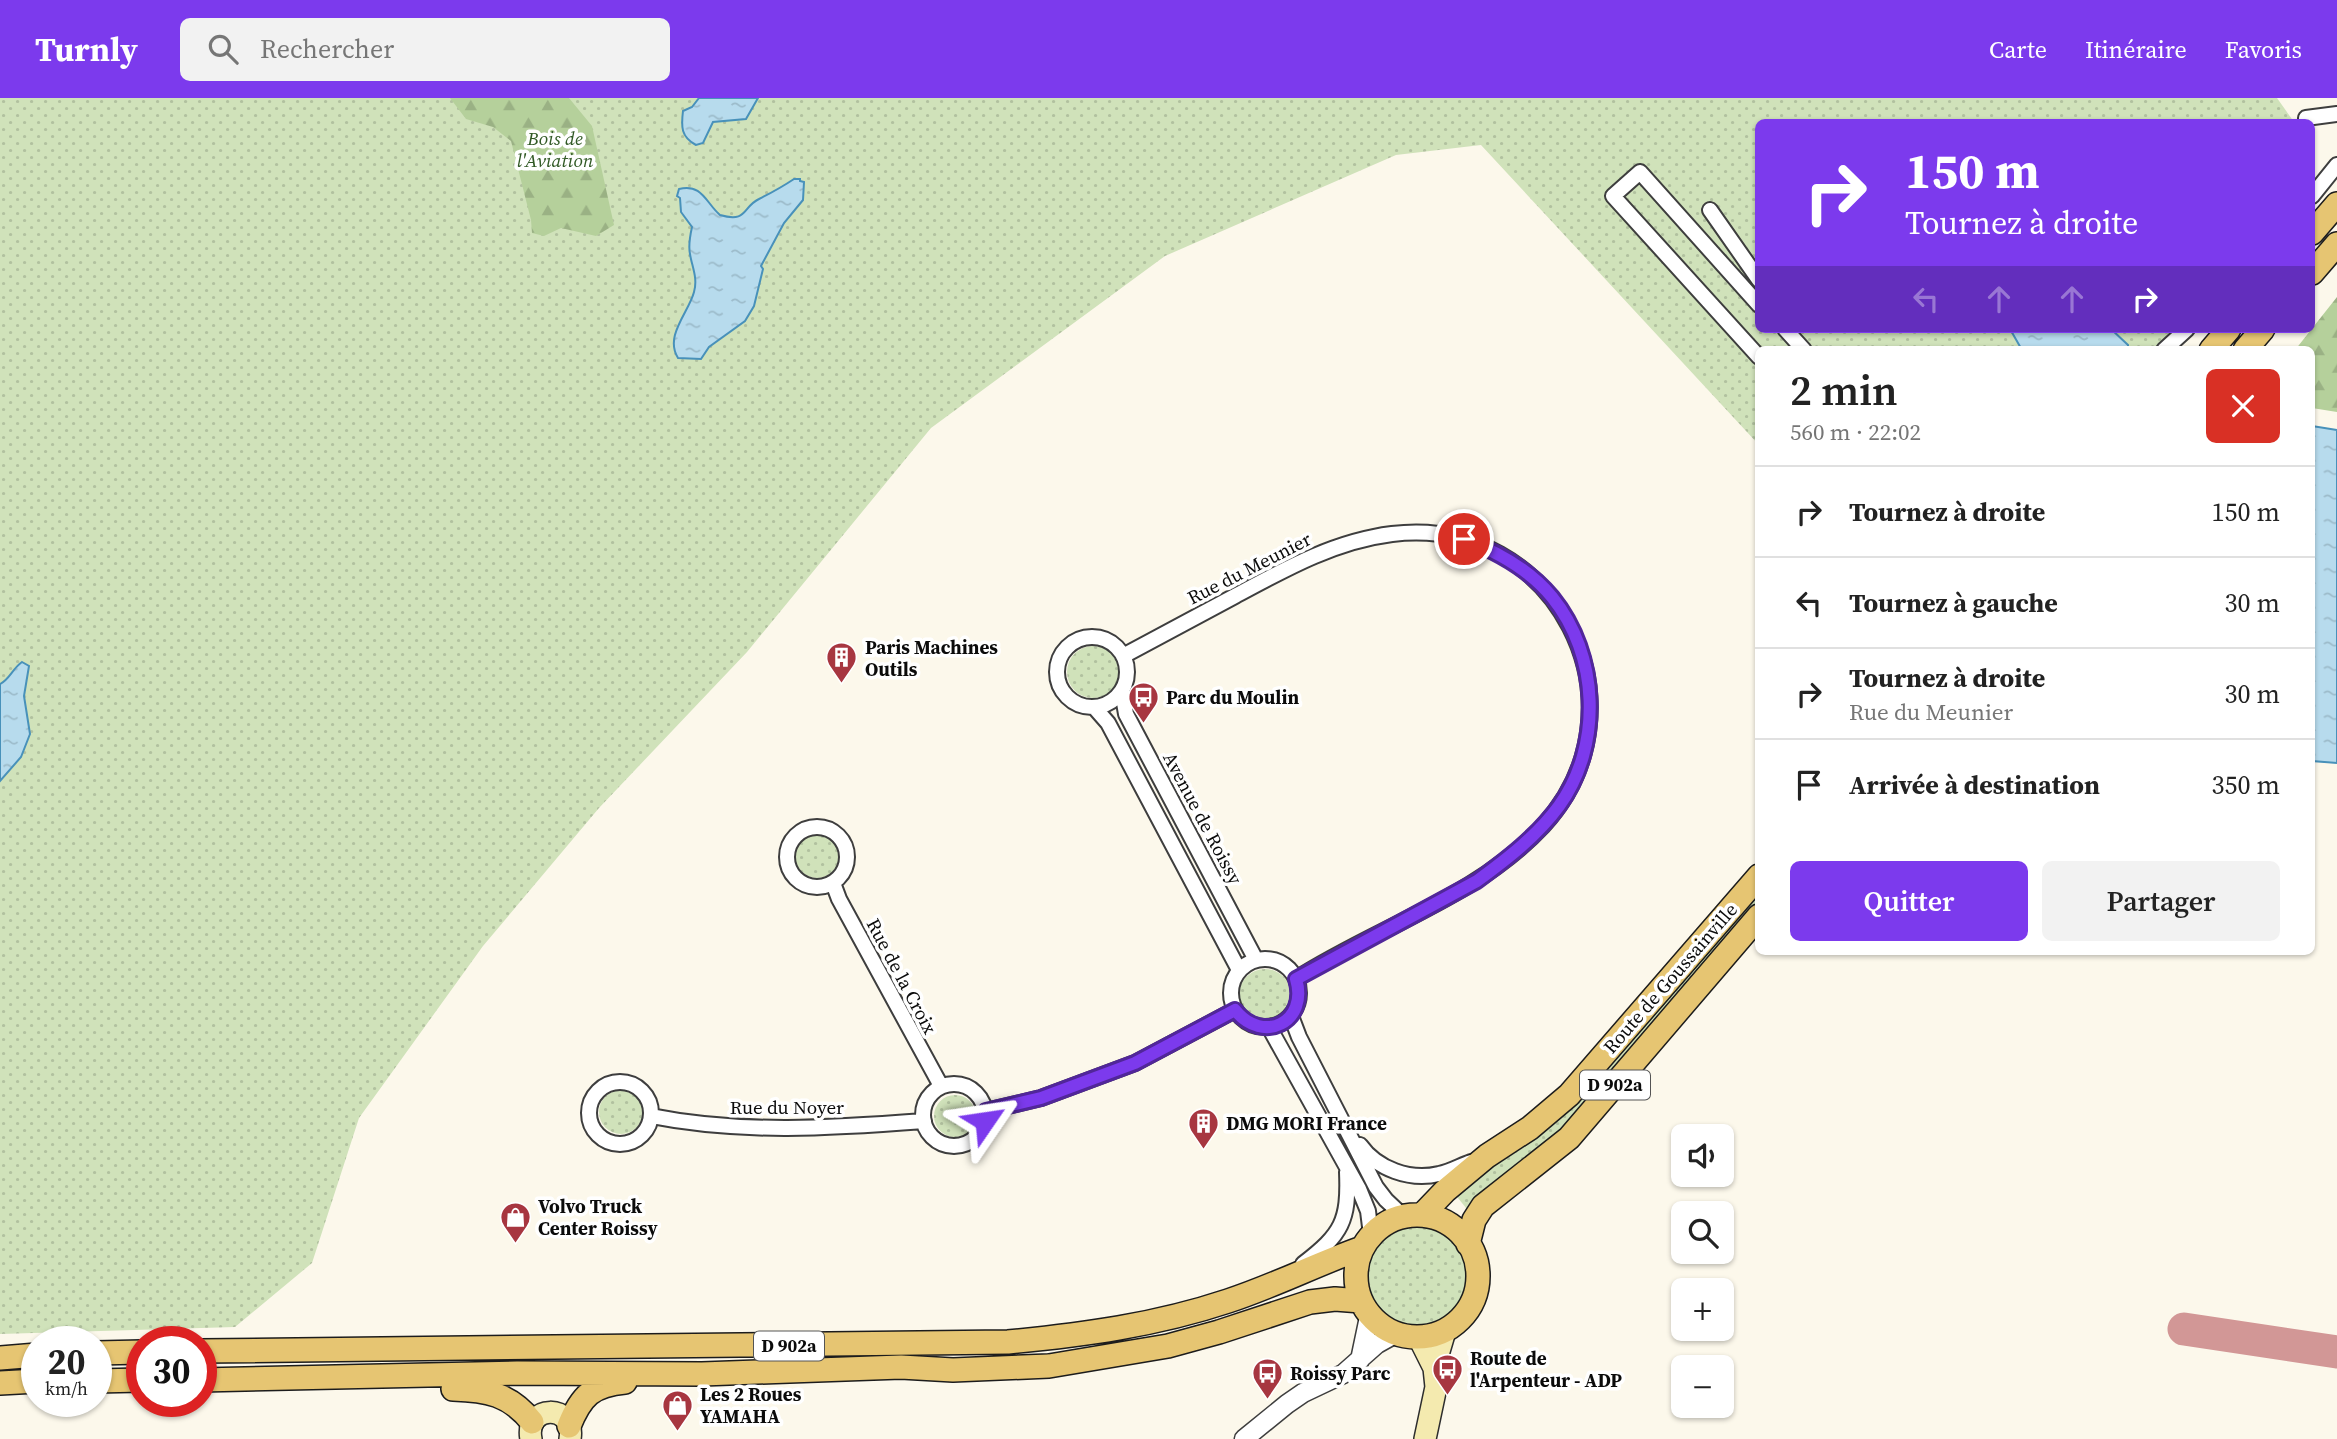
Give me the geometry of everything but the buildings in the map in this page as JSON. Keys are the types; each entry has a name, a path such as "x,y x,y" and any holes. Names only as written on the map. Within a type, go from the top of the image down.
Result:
{"main road":[{"path":"2315,230 2337,204"},
{"path":"2315,270 2337,244"},
{"name":"Route de Goussainville","path":"1413,1216 1486,1156 1530,1128 1569,1095 1755,881"},
{"name":"Route de Goussainville","path":"1468,1244 1474,1220 1483,1206 1569,1138 1755,921"},
{"path":"1413,1216 1450,1225 1468,1244 1477,1268 1475,1295 1463,1315 1445,1331 1431,1337 1419,1338 1395,1334 1365,1309 1356,1284 1356,1265 1367,1242 1380,1227 1413,1216"},
{"name":"D 902a","path":"217,1351 1008,1342 1084,1335 1155,1322 1227,1302 1276,1284 1367,1242"},
{"name":"D 902a","path":"217,1380 517,1373 702,1374 901,1367 953,1370 1049,1366 1168,1346 1310,1302 1335,1299 1365,1309"},
{"path":"1434,1368 1445,1331"},
{"path":"1419,1338 1434,1368 1436,1387 1425,1439"},
{"path":"0,1358 21,1356"},
{"path":"569,1432 576,1410 587,1393 610,1383 702,1374"},
{"path":"328,1379 394,1388 483,1390 505,1397 532,1431"},
{"path":"0,1383 21,1382"},
{"path":"532,1431 537,1417 549,1412 562,1415 569,1432"}],"street":[{"path":"2306,118 2337,114"},
{"path":"2315,192 2337,165"},
{"path":"1755,301 1640,172 1613,196 1755,353"},
{"path":"1710,210 1755,274"},
{"path":"2168,346 2183,333"},
{"name":"Rue du Meunier","path":"1123,656 1309,557 1351,542 1392,534 1432,533 1464,539 1498,552 1542,586 1567,619 1586,670 1590,718 1582,760 1560,804 1527,842 1477,881 1296,979"},
{"path":"1092,636 1110,642 1123,656 1127,667 1122,691 1105,705 1082,706 1072,701 1063,693 1056,671 1064,650 1081,638 1092,636"},
{"name":"Avenue de Roissy","path":"1122,691 1126,714 1256,960"},
{"name":"Avenue de Roissy","path":"1094,707 1108,723 1239,970"},
{"path":"826,827 843,840 848,859 845,868 833,883 814,887 804,885 791,873 786,856 788,848 791,840 803,830 826,827"},
{"name":"Rue de la Croix","path":"833,883 839,899 941,1086"},
{"path":"1265,959 1284,964 1296,979 1299,998 1291,1016 1285,1021 1269,1027 1250,1024 1235,1010 1231,990 1239,970 1256,960 1265,959"},
{"path":"986,1111 1041,1098 1135,1063 1235,1010"},
{"path":"1291,1016 1299,1037 1376,1187 1386,1200 1413,1216"},
{"path":"1269,1027 1359,1189 1368,1211 1367,1242"},
{"path":"619,1082 638,1088 646,1096 651,1116 643,1134 635,1140 615,1144 598,1135 590,1116 590,1107 600,1090 619,1082"},
{"path":"960,1084 970,1087 983,1102 986,1111 985,1121 976,1138 960,1146 941,1143 933,1138 923,1121 926,1101 941,1086 960,1084"},
{"name":"Rue du Noyer","path":"651,1116 681,1122 774,1128 820,1128 923,1121"},
{"path":"1343,1121 1368,1156 1389,1169 1419,1177 1440,1174 1486,1156"},
{"path":"1276,1284 1329,1244 1339,1230 1348,1197 1347,1170"},
{"path":"1360,1360 1365,1309"},
{"path":"1244,1439 1303,1393 1343,1374 1377,1344 1395,1334"}],"green space":[{"path":"0,98 2277,98 2292,119 1755,119 1755,333 2170,333 2156,346 1755,346 1755,441 1481,145 1396,155 1165,256 931,428 747,652 599,808 483,946 359,1118 312,1263 235,1327 126,1326 126,1330 112,1331 112,1326 21,1326 21,1333 0,1334"},
{"name":"Bois de l'Aviation","path":"450,98 569,98 592,126 614,225 596,236 561,228 544,236 532,233 511,141 493,127 466,119"},
{"path":"2337,297 2337,412 2315,408 2315,346 2298,346 2308,333 2315,333 2315,325"},
{"path":"1093,646 1112,653 1119,672 1112,691 1093,698 1074,691 1067,672 1074,653"},
{"path":"817,834 833,840 839,856 833,872 817,878 801,872 795,856 801,840"},
{"path":"1755,891 1755,913 1574,1125 1470,1213 1454,1193 1541,1134 1570,1108"},
{"path":"1265,969 1275,971 1283,977 1289,985 1289,1005 1283,1013 1275,1019 1265,1021 1255,1019 1247,1013 1241,1005 1239,995 1241,985 1247,977 1255,971"},
{"path":"621,1090 637,1096 643,1112 637,1128 621,1134 605,1128 599,1112 605,1096"},
{"path":"955,1095 970,1101 976,1116 970,1131 955,1137 940,1131 934,1116 940,1101"},
{"path":"1415,1224 1435,1228 1452,1240 1464,1257 1468,1277 1464,1297 1452,1314 1435,1326 1415,1330 1395,1326 1378,1314 1366,1297 1362,1277 1366,1257 1378,1240 1395,1228"}],"water":[{"path":"699,98 758,98 746,119 713,122 703,143 696,145 685,135 682,117 683,111 692,107"},
{"path":"794,179 804,182 803,200 784,223 761,266 763,269 754,306 745,321 709,347 701,359 678,358 674,341 694,292 695,282 689,247 692,227 681,212 680,198 677,196 679,189 698,191 720,215 736,217 754,202"},
{"path":"2012,333 2115,333 2128,345 2128,346 2020,346"},
{"path":"2315,426 2337,430 2337,763 2315,761"},
{"path":"22,662 29,666 24,696 30,734 21,757 0,781 0,684"}],"taxiway":[{"path":"2184,1329 2337,1352"}],"place":[{"name":"Paris Machines Outils","path":"842,685"},
{"name":"Parc du Moulin","path":"1143,724"},
{"name":"DMG MORI France","path":"1203,1150"},
{"name":"Volvo Truck Center Roissy","path":"515,1244"},
{"name":"Route de l'Arpenteur - ADP","path":"1447,1396"},
{"name":"Roissy Parc","path":"1267,1400"},
{"name":"Les 2 Roues YAMAHA","path":"677,1432"}],"route":[{"path":"985,1121 986,1111 1041,1098 1135,1063 1235,1010 1241,1018 1259,1027 1269,1027 1285,1021 1296,1008 1299,998 1296,979 1477,881 1502,863 1544,825 1560,804 1582,760 1590,718 1584,660 1567,619 1542,586 1498,552 1464,539"}]}
